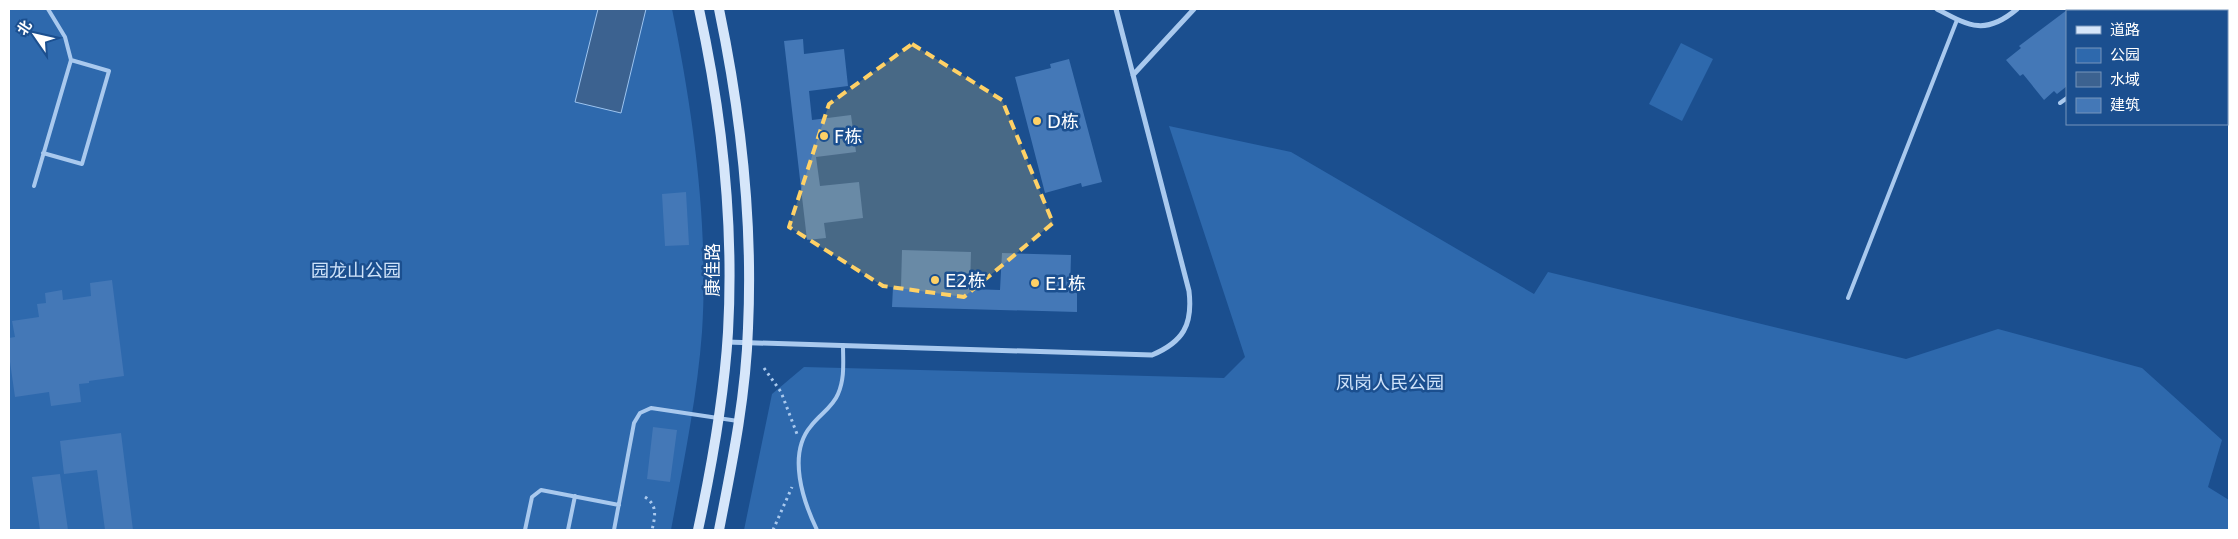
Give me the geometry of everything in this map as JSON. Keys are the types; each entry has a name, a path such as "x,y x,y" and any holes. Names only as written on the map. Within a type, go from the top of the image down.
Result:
{"street":[{"name":"康佳路","path":"698,530 719,418 727,342 728,236 722,145 708,50 699,9"},
{"name":"康佳路","path":"719,9 742,142 748,235 747,342 738,421 719,530"},
{"path":"727,342 1152,355 1167,349 1180,338 1188,324 1191,308 1190,291 1116,9"},
{"path":"1133,75 1194,9"},
{"path":"1936,9 1957,20 1979,27 1994,25 2017,9"}],"lane":[{"path":"34,186 71,60 66,37 48,9"},
{"path":"1848,298 1957,20"},
{"path":"43,153 82,164 109,70 71,60"},
{"path":"2060,103 2066,99"},
{"path":"817,530 808,512 799,470 798,452 802,439 838,396 843,372 843,345"},
{"path":"614,530 634,423 640,413 651,408 738,421"},
{"path":"525,530 532,497 541,490 619,505"},
{"path":"568,530 575,496"}],"path":[{"path":"764,368 781,392 794,430 802,439"},
{"path":"772,530 799,470"},
{"path":"645,496 654,507 655,517 652,530"}],"highlighted area":[{"path":"912,44 1002,100 1053,223 964,297 883,286 789,227 829,104"}],"green space":[{"name":"园龙山公园","path":"9,9 672,9 687,88 698,169 704,292 697,382 671,530 9,530"},
{"path":"1681,43 1713,59 1682,121 1649,104"},
{"name":"凤岗人民公园","path":"1169,126 1291,152 1534,294 1548,272 1906,359 1998,329 2142,368 2222,440 2208,487 2229,500 2229,530 744,530 772,394 804,367 1224,378 1245,357"}],"water":[{"path":"598,9 646,9 621,113 575,102"}],"building":[{"path":"2066,11 2066,87 2057,94 2054,91 2044,100 2023,74 2020,76 2006,60 2021,48 2019,46"},
{"name":"F栋","path":"803,39 804,54 844,49 848,86 809,91 812,120 851,115 856,152 816,157 820,186 859,182 863,218 824,223 826,238 807,240 784,41"},
{"name":"D栋","path":"1069,59 1102,182 1082,187 1081,183 1045,193 1015,77 1051,68 1050,64"},
{"path":"686,192 689,245 665,246 662,194"},
{"path":"902,250 971,252 970,289 1000,290 1002,253 1071,255 1070,292 1077,292 1077,312 892,307 893,287 901,287"},
{"path":"112,280 124,376 79,384 81,402 51,406 49,392 15,397 9,355 9,338 15,337 12,321 39,317 37,304 46,303 45,293 62,290 63,300 91,296 90,283"},
{"path":"653,427 677,430 670,482 647,479"},
{"path":"121,433 133,530 105,530 97,470 64,474 60,441"},
{"path":"60,474 68,530 40,530 32,477"}],"place":[{"name":"D栋","path":"1037,121"},
{"name":"F栋","path":"824,136"},
{"name":"E2栋","path":"935,280"},
{"name":"E1栋","path":"1035,283"}]}
